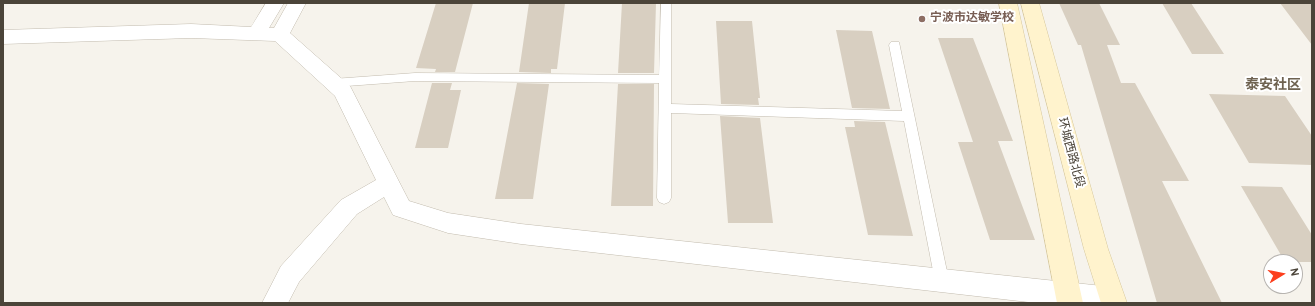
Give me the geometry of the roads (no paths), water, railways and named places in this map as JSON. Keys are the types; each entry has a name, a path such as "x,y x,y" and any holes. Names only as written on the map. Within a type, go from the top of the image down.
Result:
{"street":[{"path":"256,34 275,3"},
{"path":"280,36 297,3"},
{"path":"1008,3 1069,299"},
{"name":"环城西路北段","path":"1030,3 1096,249 1113,301"},
{"path":"3,37 191,31 280,36 344,92 401,208 448,222 521,234 942,281 1069,299 1113,301"},
{"path":"275,303 290,274 349,207 389,183"}],"lane":[{"path":"664,198 666,3"},
{"path":"895,45 942,281"},
{"path":"333,83 415,77 665,79"},
{"path":"665,108 909,116"}],"place":[{"name":"宁波市达敏学校","path":"922,19"}],"district":[{"name":"泰安社区","path":"1273,86"}]}
